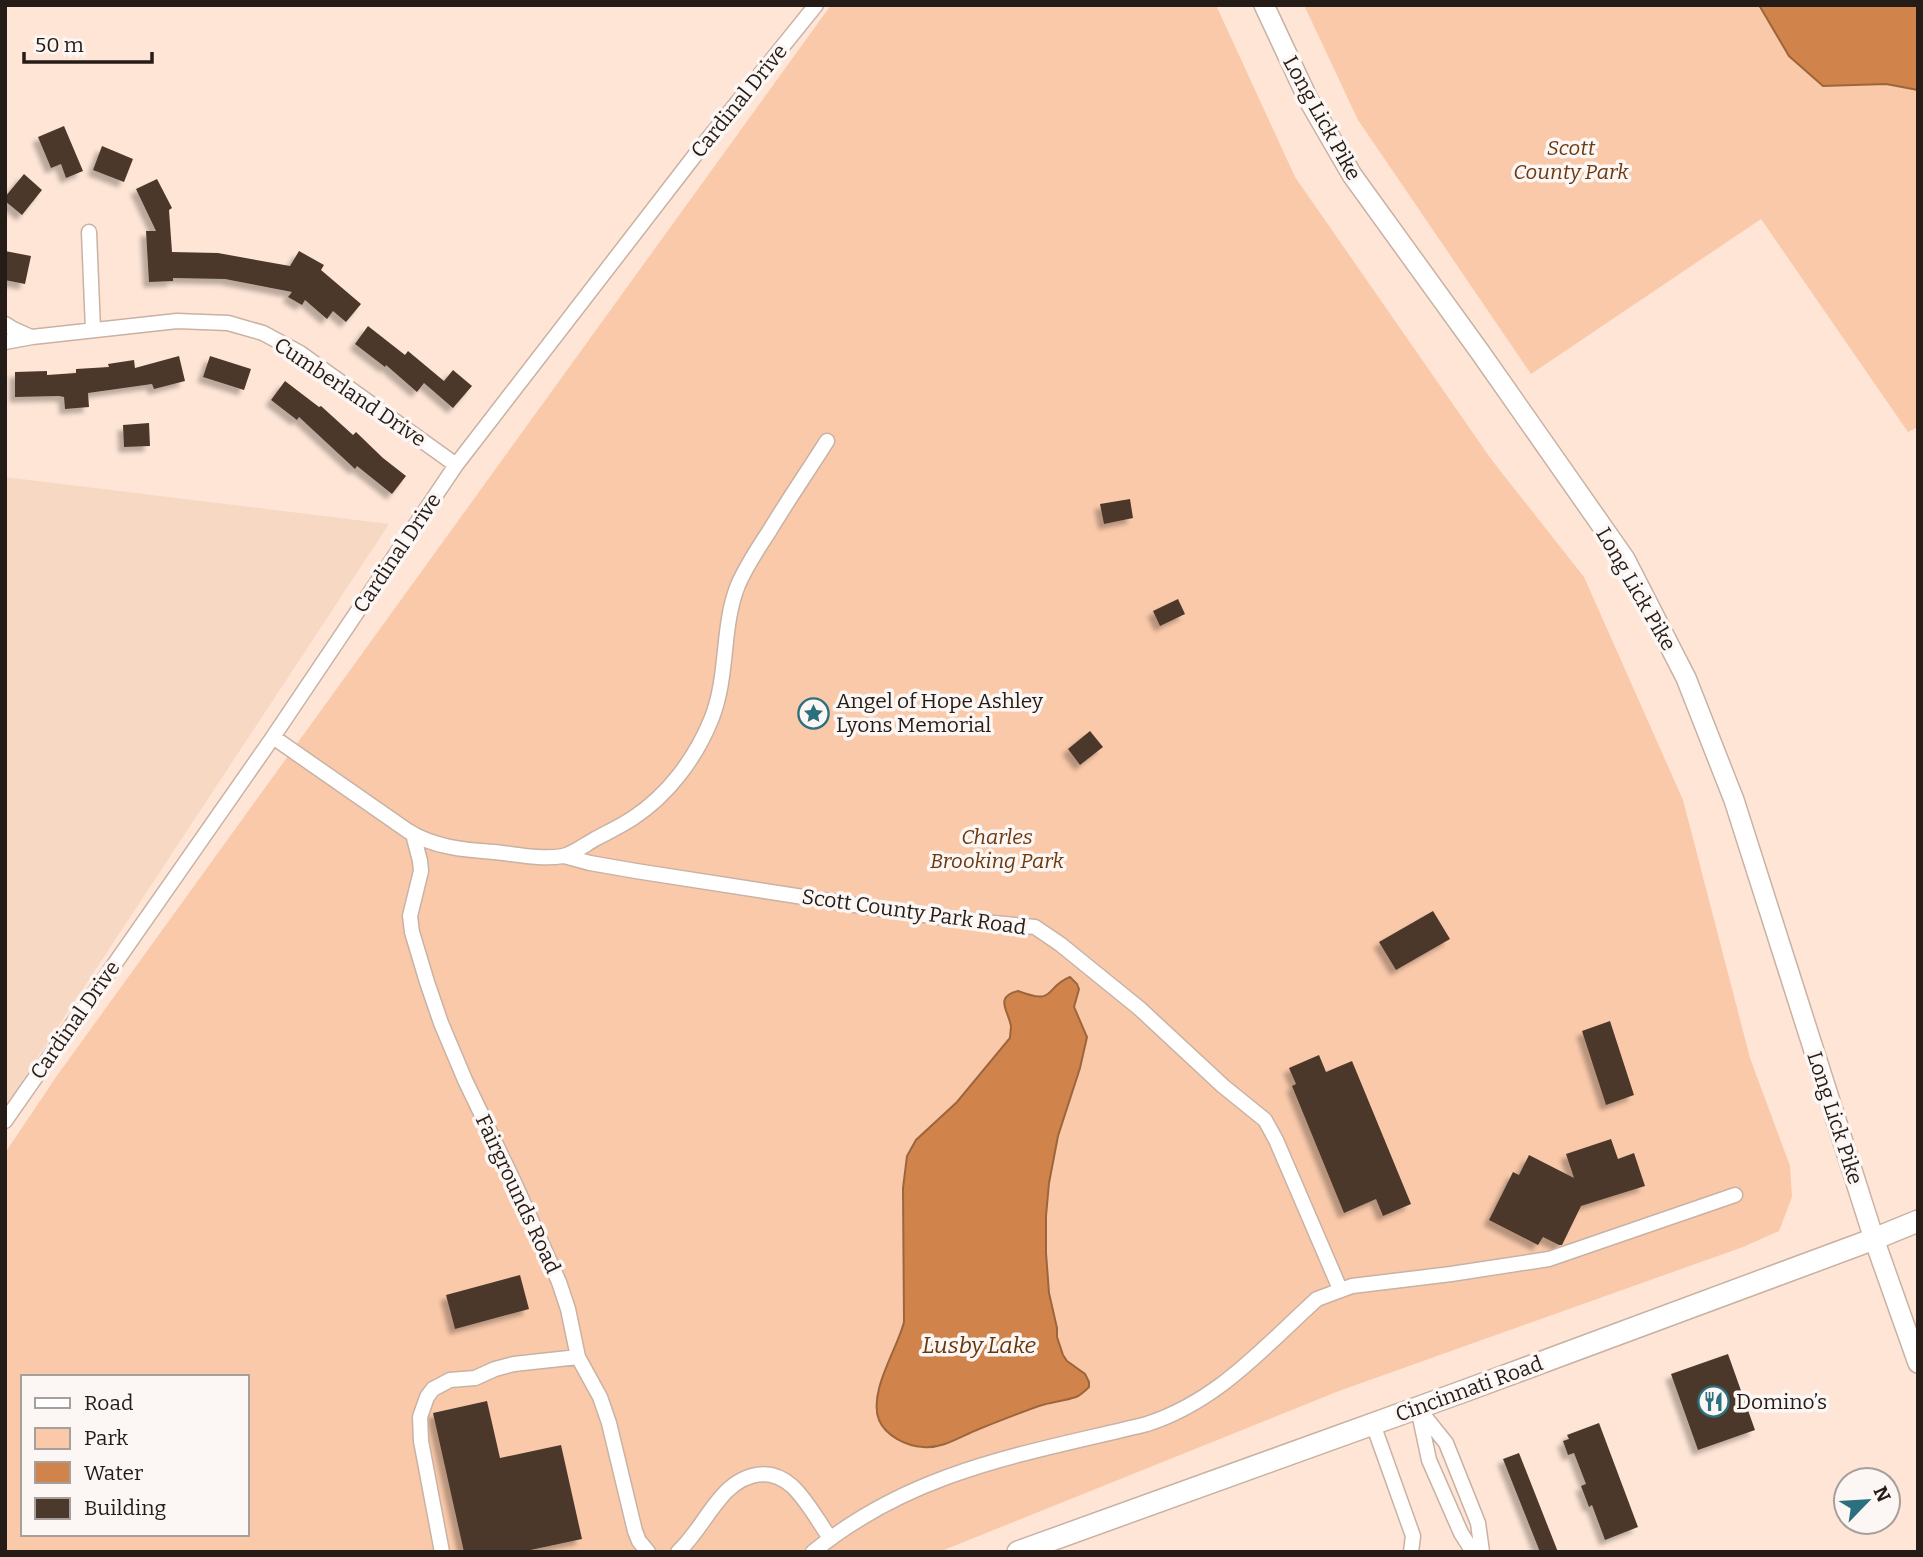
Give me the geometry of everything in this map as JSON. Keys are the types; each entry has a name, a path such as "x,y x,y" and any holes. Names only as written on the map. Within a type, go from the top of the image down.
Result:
{"main road":[{"name":"Long Lick Pike","path":"1264,5 1308,99 1352,175 1625,559 1686,678 1734,800 1874,1239 1918,1363"},
{"name":"Cincinnati Road","path":"1018,1552 1418,1408 1918,1221"}],"street":[{"name":"Cardinal Drive","path":"5,1121 273,737 456,465 699,150 816,5"},
{"path":"89,232 93,330"},
{"name":"Cumberland Drive","path":"5,342 177,321 228,323 263,333 300,353 456,465"},
{"path":"5,324 32,337"},
{"path":"273,737 426,841 443,846 533,856 564,856 625,823 647,807 673,782 694,753 717,705 733,602 738,586 755,553 827,441"},
{"name":"Fairgrounds Road","path":"413,834 421,871 409,913 427,982 465,1080 559,1282 578,1357 595,1385 605,1409 635,1531 648,1552"},
{"name":"Scott County Park Road","path":"564,856 636,871 881,909 1035,927 1060,943 1139,1008 1223,1086 1265,1120 1340,1289"},
{"path":"813,1552 878,1506 938,1479 998,1460 1147,1424 1189,1407 1233,1376 1317,1299 1340,1289 1549,1259 1735,1195"},
{"path":"442,1552 421,1441 420,1418 427,1397 433,1389 450,1380 475,1378 514,1364 578,1357"},
{"path":"1418,1408 1429,1460 1461,1533 1473,1552"},
{"path":"1418,1408 1446,1443 1478,1523 1482,1552"},
{"path":"1373,1424 1413,1536 1411,1552"},
{"path":"678,1552 729,1488 746,1477 758,1474 783,1479 793,1487 830,1538"}],"shaded area":[{"path":"5,477 389,524 5,1107"}],"green space":[{"name":"Charles Brooking Park","path":"831,5 1216,5 1295,177 1491,459 1584,577 1683,800 1750,1058 1790,1166 1792,1197 1779,1231 1743,1247 1339,1391 939,1552 5,1552 5,1153 56,1077"},
{"name":"Scott County Park","path":"1304,5 1918,5 1918,427 1908,432 1761,219 1531,374 1358,120"}],"water":[{"path":"1759,5 1918,5 1918,90 1886,84 1823,86 1789,56"},
{"name":"Lusby Lake","path":"1070,977 1079,989 1074,1007 1087,1037 1058,1136 1049,1183 1046,1253 1049,1293 1057,1337 1063,1355 1085,1374 1089,1387 1076,1397 1032,1409 945,1444 930,1447 910,1445 886,1431 879,1420 877,1409 880,1384 904,1322 903,1188 907,1156 916,1140 957,1102 1010,1038 1011,1026 1004,1005 1006,997 1018,991 1045,996"}],"building":[{"path":"64,126 83,171 66,178 61,164 51,168 38,137"},
{"path":"102,146 133,159 124,182 93,170"},
{"path":"24,174 42,190 22,215 5,201 5,197"},
{"path":"157,179 172,208 169,210 172,252 218,253 290,266 299,251 324,265 321,270 361,304 346,322 333,311 327,319 305,300 302,305 288,297 292,292 225,279 173,278 173,281 149,282 146,231 156,231 136,189"},
{"path":"5,251 31,256 25,284 5,280"},
{"path":"368,326 405,355 408,351 444,381 453,370 472,386 453,408 424,383 417,392 386,365 385,367 355,344"},
{"path":"179,356 185,381 154,389 152,384 88,393 89,407 65,409 64,397 59,396 15,397 15,372 47,371 47,375 76,373 76,369 109,367 108,364 134,360 135,368"},
{"path":"210,356 251,369 244,390 203,377"},
{"path":"285,381 321,406 353,435 356,432 406,476 392,494 357,466 355,469 299,417 297,420 271,400"},
{"path":"149,423 150,446 124,447 123,425"},
{"path":"1130,499 1133,518 1104,524 1100,504"},
{"path":"1178,599 1185,614 1160,626 1153,611"},
{"path":"1090,731 1103,747 1080,765 1068,749"},
{"path":"1433,911 1450,939 1396,970 1379,942"},
{"path":"1610,1021 1634,1095 1606,1105 1582,1031"},
{"path":"1319,1055 1326,1072 1352,1061 1411,1204 1383,1216 1376,1199 1344,1213 1292,1086 1296,1084 1289,1068"},
{"path":"1611,1139 1618,1159 1634,1153 1645,1186 1581,1206 1562,1245 1543,1237 1538,1245 1489,1220 1513,1172 1519,1175 1529,1155 1574,1178 1566,1154"},
{"path":"520,1275 529,1309 455,1329 446,1295"},
{"name":"Domino’s","path":"1728,1354 1755,1430 1698,1450 1671,1374"},
{"path":"487,1401 500,1458 561,1445 582,1539 521,1552 464,1552 433,1413"},
{"path":"1599,1423 1638,1527 1605,1540 1592,1505 1589,1507 1581,1486 1586,1484 1574,1453 1568,1455 1563,1441 1569,1439 1567,1435"},
{"path":"1519,1453 1558,1552 1540,1552 1503,1459"}],"place":[{"name":"Angel of Hope Ashley Lyons Memorial","path":"813,713"},
{"name":"Domino’s","path":"1713,1402"}]}
